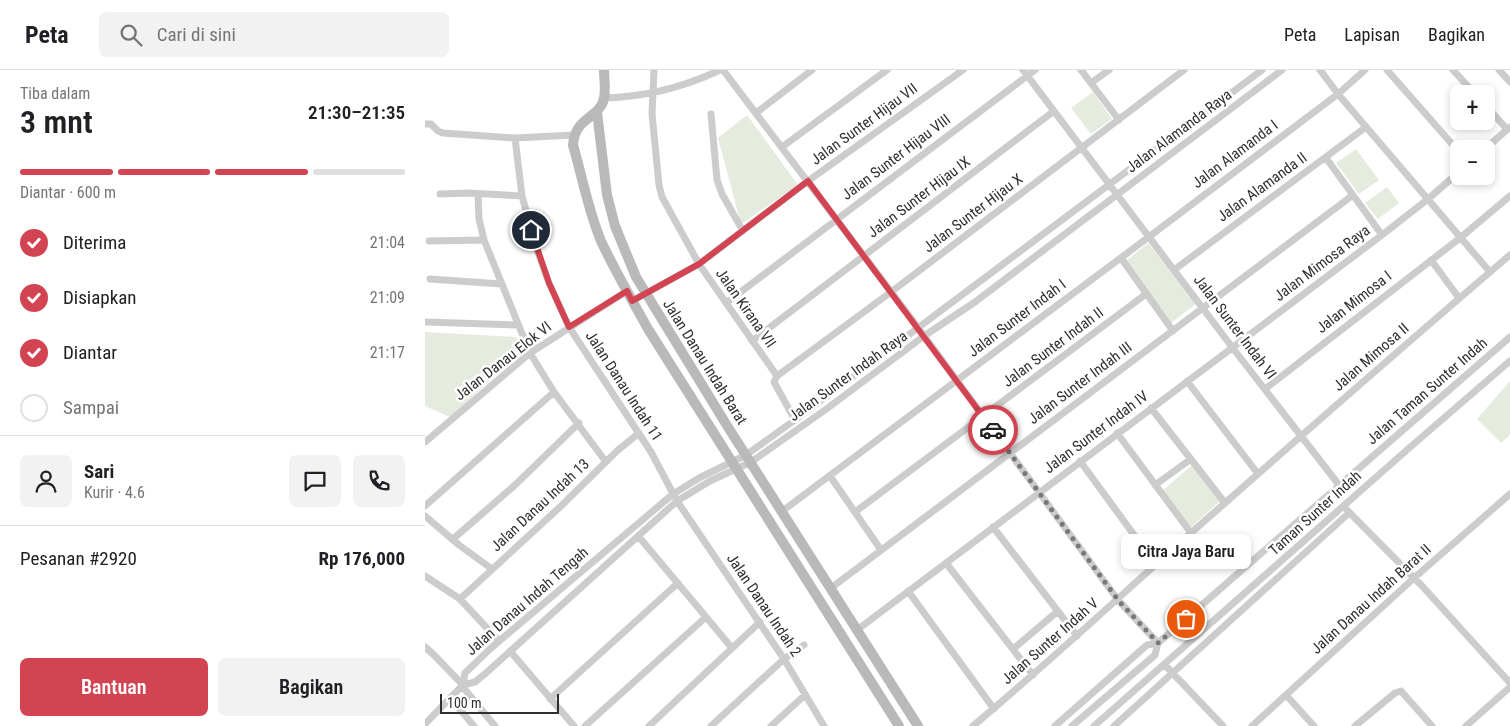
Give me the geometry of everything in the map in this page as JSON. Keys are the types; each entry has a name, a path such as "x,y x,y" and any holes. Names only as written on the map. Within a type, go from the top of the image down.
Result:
{"street":[{"path":"425,124 433,125 438,131 515,138 574,135 581,123 597,112 604,98 604,70"},
{"name":"Jalan Kirana VII","path":"654,70 652,114 660,192 699,264 777,376 774,382 795,420"},
{"path":"699,70 699,80"},
{"path":"604,98 652,93 699,80 722,70 919,329 1118,600 1158,643"},
{"path":"756,114 812,70"},
{"path":"782,147 887,70"},
{"name":"Jalan Sunter Hijau VII","path":"632,301 699,264 808,181 963,70"},
{"name":"Jalan Sunter Hijau VIII","path":"726,303 1025,73 1035,70"},
{"path":"1081,70 1119,120"},
{"path":"1091,83 1109,70"},
{"name":"Jalan Sunter Hijau X","path":"777,376 1184,70"},
{"name":"Jalan Alamanda Raya","path":"1110,185 1262,70"},
{"name":"Jalan Alamanda Raya","path":"1118,195 1282,70"},
{"path":"1320,70 1338,94 1490,272"},
{"name":"Jalan Alamanda I","path":"1149,237 1338,94 1365,70"},
{"path":"1387,70 1450,142"},
{"path":"1453,70 1467,85"},
{"path":"1499,70 1510,82"},
{"name":"Jalan Sunter Indah VI","path":"1025,73 1339,485"},
{"name":"Jalan Sunter Hijau IX","path":"753,341 1054,111"},
{"name":"Jalan Danau Indah Barat","path":"597,112 607,195 611,212 629,261 645,294 918,726"},
{"path":"711,114 717,180 722,194 743,231"},
{"path":"1495,115 1509,128 1495,140"},
{"name":"Jalan Alamanda II","path":"1174,270 1366,127"},
{"name":"Jalan Danau Indah Barat","path":"574,135 573,144 592,215 601,240 632,301 899,726"},
{"name":"Jalan Danau Indah 11","path":"515,138 522,196 543,266 569,327 639,434 677,501"},
{"path":"1325,158 1382,235"},
{"name":"Jalan Mimosa Raya","path":"1232,347 1382,235 1429,199 1450,180"},
{"name":"Jalan Sunter Indah Raya","path":"749,459 795,420 1110,185"},
{"path":"440,194 522,196"},
{"path":"478,194 479,219 484,240 530,353 554,392 579,423 606,462"},
{"name":"Jalan Sunter Indah Raya","path":"735,466 825,410 924,336 975,302 1118,195"},
{"name":"Jalan Sunter Indah III","path":"831,588 1009,452 1353,196"},
{"name":"Jalan Mimosa I","path":"1265,389 1460,238 1510,196"},
{"name":"Jalan Sunter Indah I","path":"781,512 1149,237"},
{"path":"429,242 484,240"},
{"name":"Jalan Mimosa II","path":"1301,436 1510,255"},
{"path":"1121,258 1173,331"},
{"path":"1431,260 1459,298"},
{"path":"429,279 501,284"},
{"name":"Jalan Danau Elok VI","path":"425,442 530,353 627,291"},
{"name":"Jalan Sunter Indah II","path":"855,512 1146,294"},
{"path":"425,322 518,325"},
{"name":"Jalan Taman Sunter Indah","path":"1058,725 1147,645 1158,643 1510,337"},
{"name":"Jalan Sunter Indah IV","path":"857,630 1232,347"},
{"name":"Taman Sunter Indah","path":"1094,726 1510,361"},
{"path":"1187,380 1258,474"},
{"path":"425,506 554,392"},
{"path":"1151,408 1225,503"},
{"path":"453,539 514,486 579,423"},
{"path":"1117,433 1191,534"},
{"name":"Jalan Danau Indah 13","path":"460,599 606,462 639,434"},
{"name":"Jalan Sunter Indah V","path":"973,726 1118,600 1301,436"},
{"path":"1155,484 1191,459"},
{"path":"1080,461 1157,565"},
{"name":"Jalan Danau Indah Tengah","path":"735,466 677,501 475,682 463,685 465,673 499,641 673,494 699,478 735,466"},
{"path":"830,476 881,550"},
{"name":"Jalan Danau Indah Barat II","path":"1252,726 1414,578 1510,494"},
{"name":"Jalan Danau Indah 2","path":"677,501 760,622 824,726"},
{"path":"1344,506 1414,578 1510,683"},
{"path":"1114,726 1349,512"},
{"path":"425,516 492,568"},
{"path":"993,527 1077,636"},
{"path":"639,537 732,648"},
{"path":"946,562 1033,675"},
{"path":"425,576 460,599 499,641"},
{"path":"550,699 679,583"},
{"path":"908,591 994,709"},
{"path":"1013,648 1058,611"},
{"path":"585,726 706,617"},
{"path":"649,726 760,622"},
{"name":"Jalan Taman Sunter Indah","path":"1072,726 1155,655 1158,643"},
{"path":"711,726 784,659 804,645"},
{"path":"425,647 463,685 495,726"},
{"path":"510,651 574,726"},
{"path":"1165,665 1223,726"},
{"path":"425,724 463,685"},
{"path":"1466,726 1510,687"},
{"path":"1355,726 1399,691 1404,693 1432,726"},
{"path":"771,726 805,695"},
{"path":"1287,695 1314,726"},
{"path":"450,698 474,726"}],"shaded area":[{"path":"1093,92 1112,119 1091,134 1071,108"},
{"path":"747,115 798,185 741,224 718,138"},
{"path":"1356,149 1379,180 1359,194 1336,163"},
{"path":"1387,187 1399,203 1378,219 1365,203"},
{"path":"1148,243 1197,303 1171,323 1126,261"},
{"path":"425,332 516,337 523,350 450,417 425,406"},
{"path":"1510,381 1510,435 1501,443 1477,419"},
{"path":"1192,465 1220,501 1189,529 1161,492"}],"way so far":[{"path":"993,430 1118,600 1158,643 1186,619"}],"place":[{"name":"Citra Jaya Baru","path":"1186,619"}],"route":[{"path":"531,230 549,283 569,327 627,291 632,301 699,264 808,181 993,430"}]}
